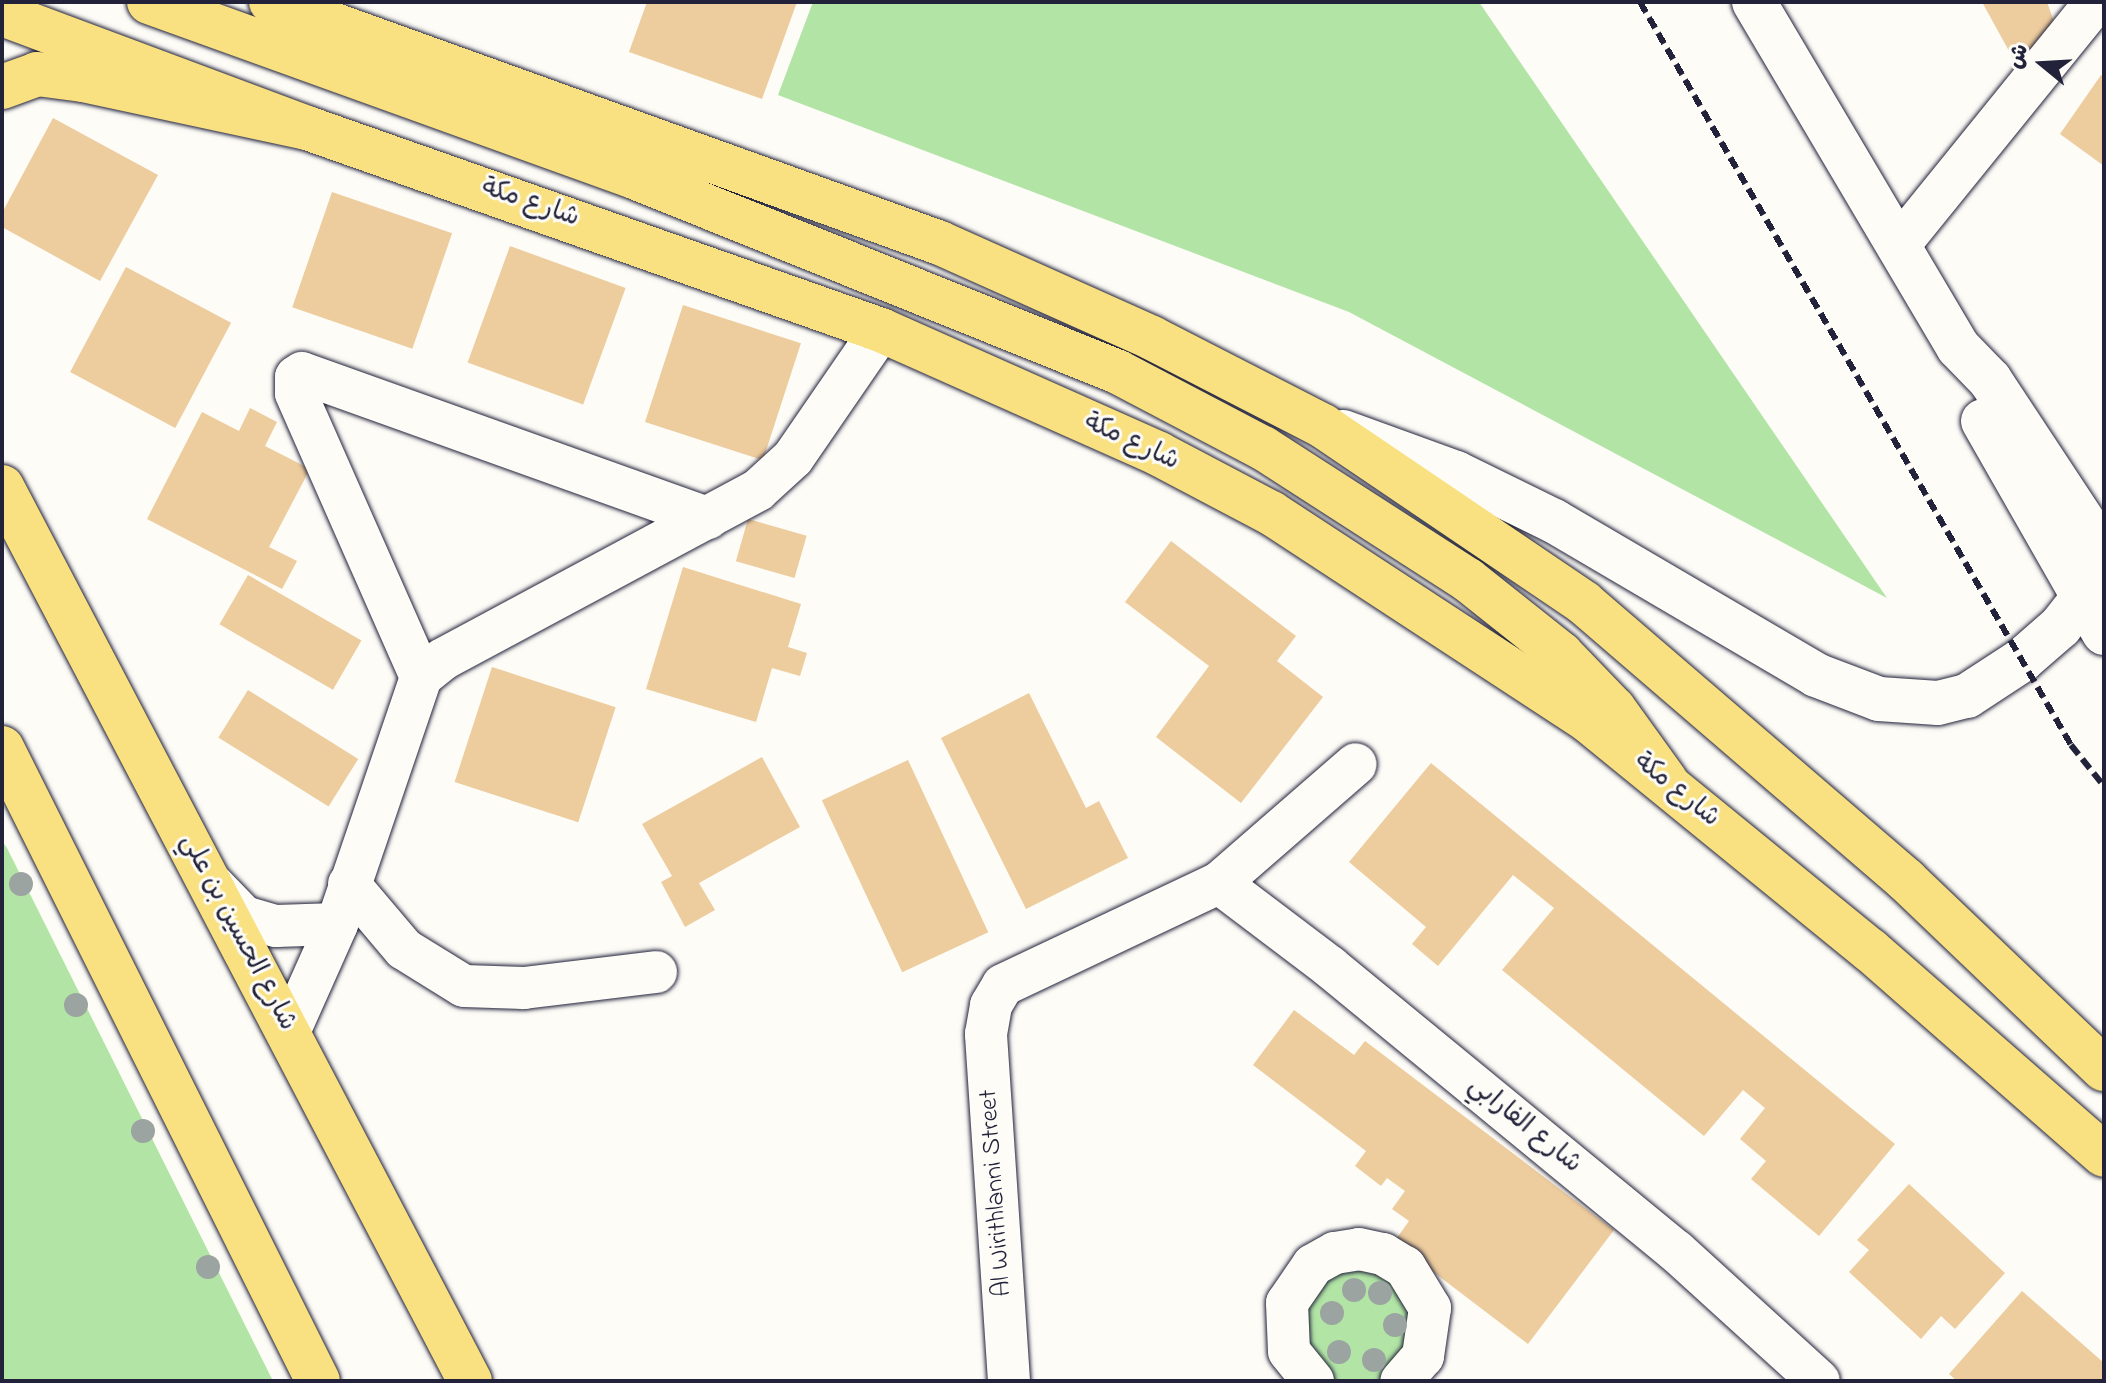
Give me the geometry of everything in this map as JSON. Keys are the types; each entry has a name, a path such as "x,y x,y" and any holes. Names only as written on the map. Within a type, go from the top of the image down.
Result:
{"main road":[{"path":"149,2 634,177 1118,372 1263,448 1468,580 1561,654 1614,709 1666,781"},
{"path":"271,2 928,238 1152,338 1323,426 1584,603 1906,880 2104,1069"},
{"name":"شارع مكة","path":"2,14 307,128 881,330 1159,454 1271,513 1590,722 1666,781 2104,1155"},
{"path":"2,87 37,74 83,80 307,128"},
{"name":"شارع الحسين بن علي","path":"2,487 470,1381"},
{"path":"2,748 318,1381"}],"street":[{"path":"1754,2 1958,347 1990,380 2104,553"},
{"path":"1899,245 2096,2"},
{"path":"289,1032 337,924 421,677 443,659 758,490 793,458 881,330"},
{"path":"1323,426 1456,473 1526,507 1816,675 1879,699 1938,703 1967,696 2022,660 2097,601 1970,397 1958,347"},
{"path":"421,677 296,393 296,377 302,373 708,518"},
{"path":"1219,883 1356,764"},
{"path":"205,876 244,917 276,926 337,924"},
{"name":"Al Wirithlanni Street","path":"1009,1381 986,1034 991,1005 1003,985 1219,883"},
{"name":"شارع الفارابي","path":"1219,883 1330,967 1676,1251 1819,1381"},
{"path":"349,884 404,949 464,986 524,988 656,972"},
{"path":"1313,1381 1289,1351 1284,1327 1287,1303 1313,1265 1335,1253 1359,1249 1383,1254 1405,1267 1430,1308 1423,1356 1401,1381"}],"green space":[{"path":"813,2 1479,2 1887,598 1349,312 778,95"},
{"path":"2,841 7,848 273,1381 2,1381"},
{"path":"1387,1267 1421,1317 1386,1381 1328,1381 1309,1366 1296,1304 1323,1269"}],"building":[{"path":"647,2 797,2 762,99 629,52"},
{"path":"1982,2 2047,2 2057,30 2014,60"},
{"path":"2101,75 2104,77 2104,166 2060,134"},
{"path":"53,118 158,175 100,281 2,227 2,213"},
{"path":"332,192 452,233 412,349 292,307"},
{"path":"510,246 626,288 583,405 468,363"},
{"path":"126,267 231,323 175,428 70,372"},
{"path":"683,305 801,343 763,460 645,422"},
{"path":"250,408 277,422 265,446 310,469 269,547 297,561 282,589 147,519 202,412 239,431"},
{"path":"748,519 807,536 795,578 736,561"},
{"path":"1171,541 1296,636 1277,661 1323,697 1241,803 1156,737 1209,666 1125,602"},
{"path":"683,567 801,604 788,647 807,653 800,676 772,668 756,722 646,689"},
{"path":"248,575 361,640 333,690 220,624"},
{"path":"492,667 616,707 578,822 455,782"},
{"path":"248,690 358,759 329,806 218,737"},
{"path":"1029,693 1086,808 1099,801 1128,858 1026,909 941,738"},
{"path":"762,757 800,827 699,883 715,910 685,927 661,882 672,876 642,824"},
{"path":"908,760 988,932 902,972 822,800"},
{"path":"1431,763 1895,1144 1819,1236 1751,1179 1766,1161 1740,1139 1765,1108 1743,1090 1704,1136 1502,970 1554,908 1513,875 1438,966 1412,944 1426,927 1349,862"},
{"path":"1294,1010 1354,1055 1365,1041 1614,1230 1528,1344 1394,1242 1409,1221 1392,1209 1405,1191 1387,1178 1381,1186 1355,1166 1366,1151 1253,1065"},
{"path":"1909,1184 2005,1273 1955,1329 1941,1316 1921,1339 1849,1272 1869,1250 1857,1240"},
{"path":"2022,1291 2104,1363 2104,1381 1957,1381 1949,1374"}],"railway":[{"path":"1640,2 2071,745 2104,786"}]}
